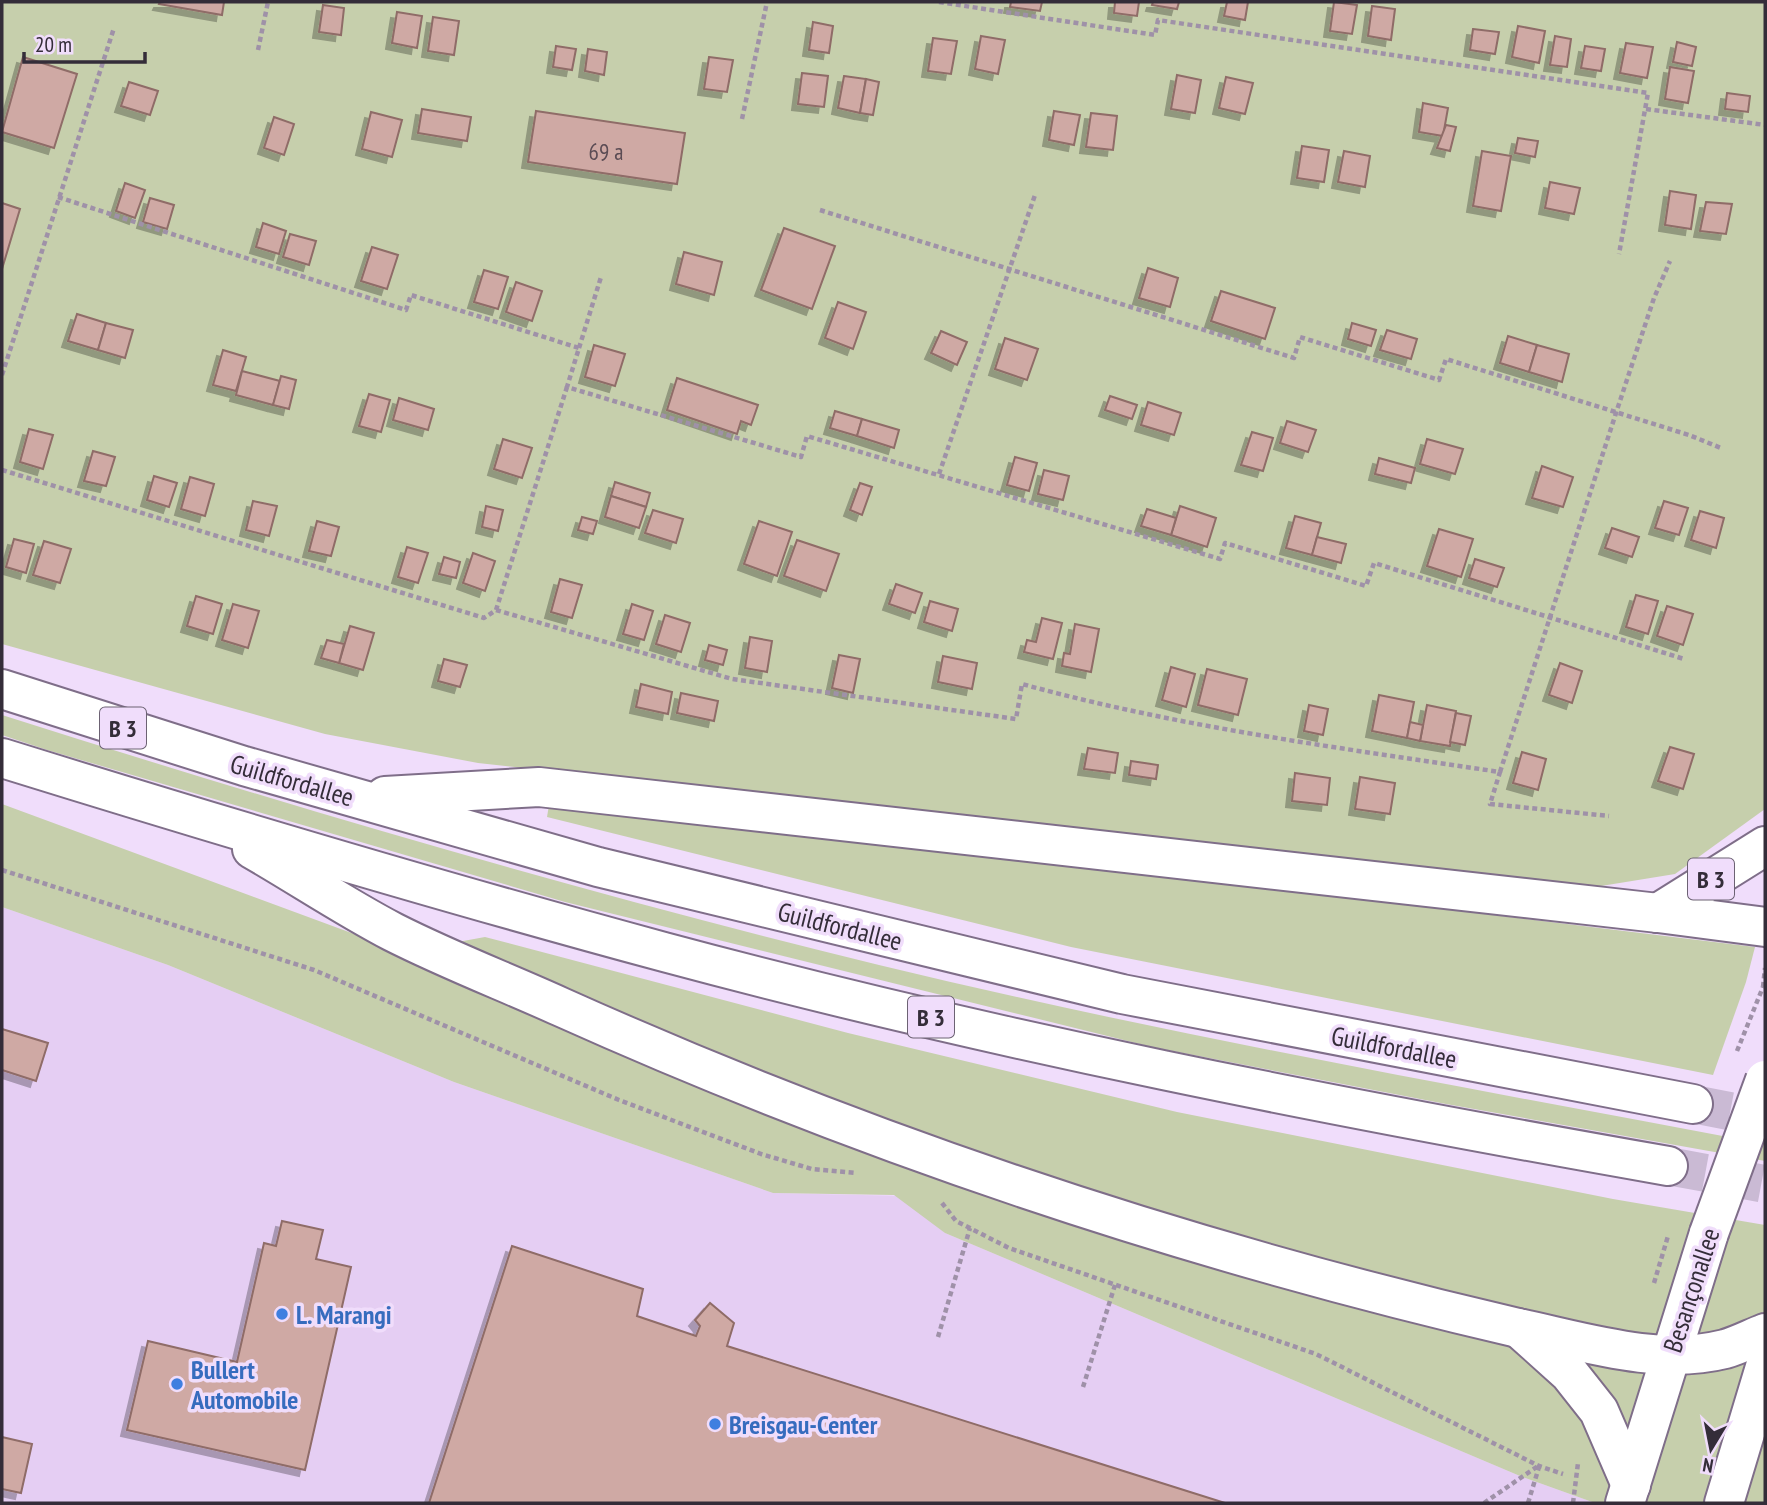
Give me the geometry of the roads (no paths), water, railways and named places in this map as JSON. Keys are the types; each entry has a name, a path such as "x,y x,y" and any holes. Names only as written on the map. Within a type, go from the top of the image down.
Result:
{"main road":[{"name":"Guildfordallee","path":"2,689 355,798 598,867 1122,994 1693,1104"},
{"name":"B 3","path":"2,758 205,821 666,953 1003,1034 1411,1120 1668,1166"},
{"name":"B 3","path":"355,798 539,787 1658,912 1765,927"},
{"path":"205,821 393,932 684,1062 930,1155 1189,1239 1435,1308 1629,1352 1671,1355 1725,1349 1765,1333"},
{"name":"B 3","path":"1658,912 1765,846"},
{"name":"Besançonallee","path":"1628,1494 1691,1287 1765,1080"},
{"path":"1691,1287 1725,1349 1764,1373 1724,1503"},
{"path":"1518,1328 1569,1373 1599,1410 1628,1494"}],"tunnel":[{"path":"1693,1104 1765,1118"},
{"path":"1668,1166 1765,1184"}],"place":[{"name":"L. Marangi","path":"282,1314"},
{"name":"Bullert Automobile","path":"177,1384"},
{"name":"Breisgau-Center","path":"715,1424"}]}
